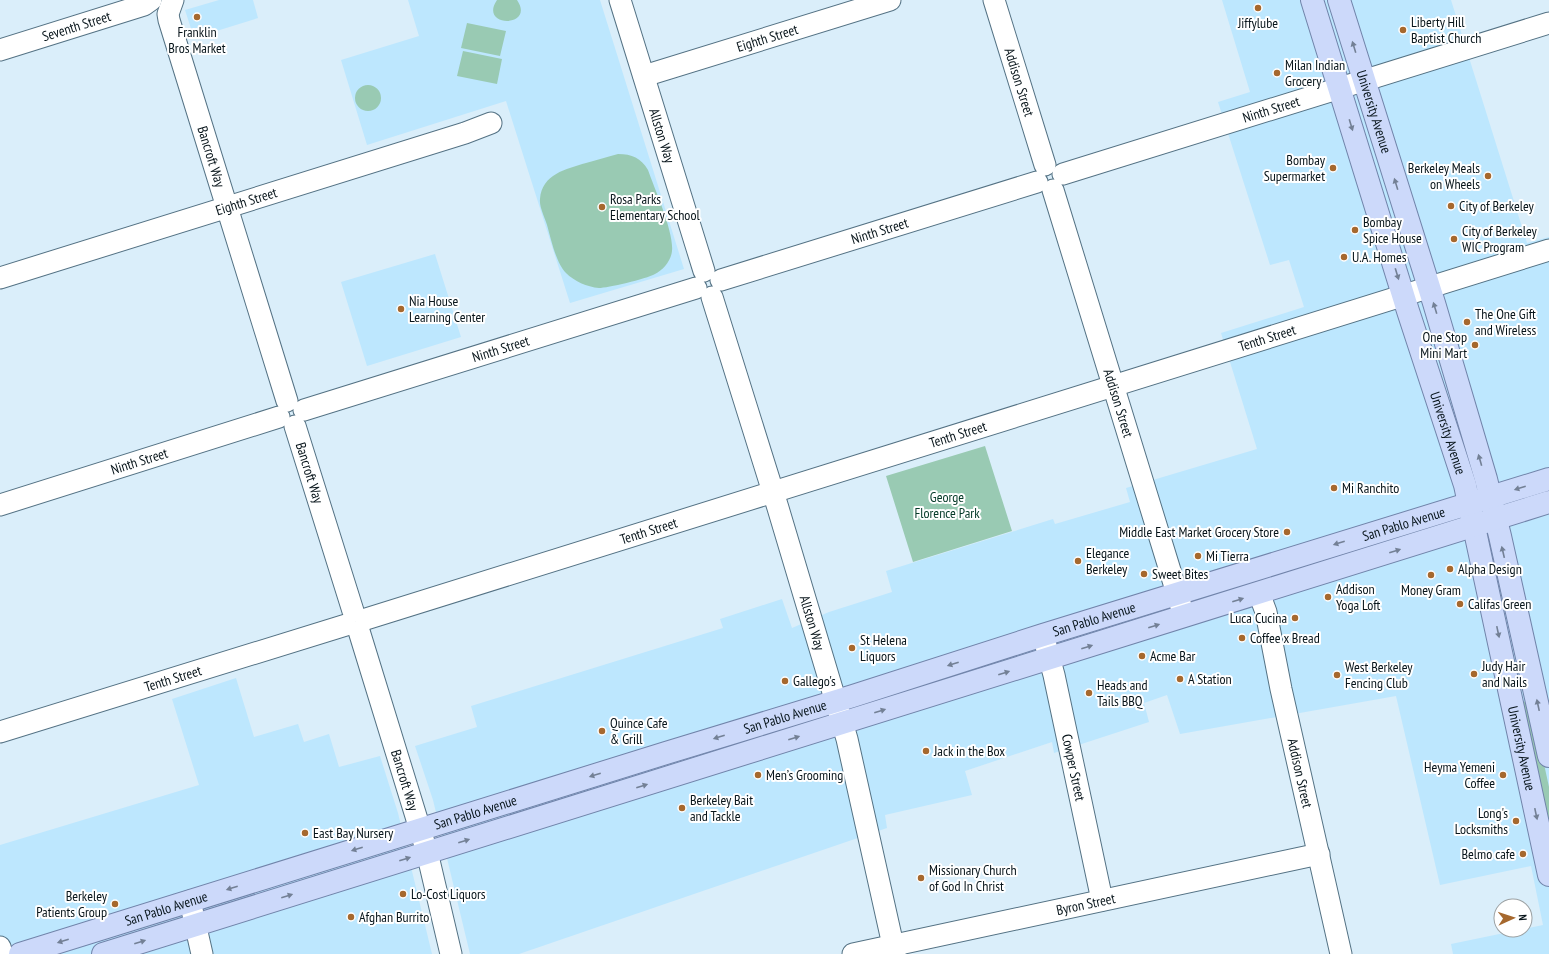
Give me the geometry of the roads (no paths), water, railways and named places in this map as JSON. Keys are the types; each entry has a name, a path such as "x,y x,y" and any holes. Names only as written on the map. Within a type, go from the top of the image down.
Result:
{"main road":[{"name":"University Avenue","path":"1312,0 1470,503 1549,875"},
{"name":"University Avenue","path":"1339,0 1429,288 1496,518 1549,756"},
{"name":"San Pablo Avenue","path":"20,954 1549,479"},
{"name":"San Pablo Avenue","path":"103,954 1549,502"}],"street":[{"name":"Allston Way","path":"620,0 709,284 843,723 864,808 894,950"},
{"name":"Eighth Street","path":"644,76 890,0"},
{"name":"Addison Street","path":"994,0 1184,616"},
{"name":"Seventh Street","path":"0,50 144,5 165,2"},
{"name":"Bancroft Way","path":"165,2 169,20 421,830 451,954"},
{"name":"Ninth Street","path":"0,505 291,413 1549,23"},
{"name":"Eighth Street","path":"0,278 465,133 491,122"},
{"name":"Tenth Street","path":"0,732 1017,417 1549,250"},
{"name":"Addison Street","path":"1260,593 1266,612 1281,689 1341,954"},
{"name":"Cowper Street","path":"1043,635 1050,659 1102,900"},
{"name":"Byron Street","path":"853,954 894,950 1102,900 1319,854"},
{"path":"190,901 202,954"},
{"path":"0,947 2,954"}],"place":[{"name":"Jiffylube","path":"1258,8"},
{"name":"Franklin Bros Market","path":"197,17"},
{"name":"Liberty Hill Baptist Church","path":"1403,30"},
{"name":"Milan Indian Grocery","path":"1277,73"},
{"name":"Bombay Supermarket","path":"1333,168"},
{"name":"Berkeley Meals on Wheels","path":"1488,176"},
{"name":"City of Berkeley","path":"1451,206"},
{"name":"Rosa Parks Elementary School","path":"602,207"},
{"name":"Bombay Spice House","path":"1355,230"},
{"name":"City of Berkeley WIC Program","path":"1454,239"},
{"name":"U.A. Homes","path":"1344,257"},
{"name":"Nia House Learning Center","path":"401,309"},
{"name":"The One Gift and Wireless","path":"1467,322"},
{"name":"One Stop Mini Mart","path":"1475,345"},
{"name":"Mi Ranchito","path":"1334,488"},
{"name":"Middle East Market Grocery Store","path":"1287,532"},
{"name":"Mi Tierra","path":"1198,556"},
{"name":"Elegance Berkeley","path":"1078,561"},
{"name":"Alpha Design","path":"1450,569"},
{"name":"Sweet Bites","path":"1144,574"},
{"name":"Money Gram","path":"1431,575"},
{"name":"Addison Yoga Loft","path":"1328,597"},
{"name":"Califas Green","path":"1460,604"},
{"name":"Luca Cucina","path":"1295,618"},
{"name":"Coffee x Bread","path":"1242,638"},
{"name":"St Helena Liquors","path":"852,648"},
{"name":"Acme Bar","path":"1142,656"},
{"name":"Judy Hair and Nails","path":"1474,674"},
{"name":"West Berkeley Fencing Club","path":"1337,675"},
{"name":"A Station","path":"1180,679"},
{"name":"Gallego's","path":"785,681"},
{"name":"Heads and Tails BBQ","path":"1089,693"},
{"name":"Quince Cafe & Grill","path":"602,731"},
{"name":"Jack in the Box","path":"926,751"},
{"name":"Men’s Grooming","path":"758,775"},
{"name":"Heyma Yemeni Coffee","path":"1503,775"},
{"name":"Berkeley Bait and Tackle","path":"682,808"},
{"name":"Long's Locksmiths","path":"1516,821"},
{"name":"East Bay Nursery","path":"305,833"},
{"name":"Belmo cafe","path":"1523,854"},
{"name":"Missionary Church of God In Christ","path":"921,878"},
{"name":"Lo-Cost Liquors","path":"403,894"},
{"name":"Berkeley Patients Group","path":"115,904"},
{"name":"Afghan Burrito","path":"351,917"}],"park label":[{"name":"George Florence Park","path":"947,506"}]}
